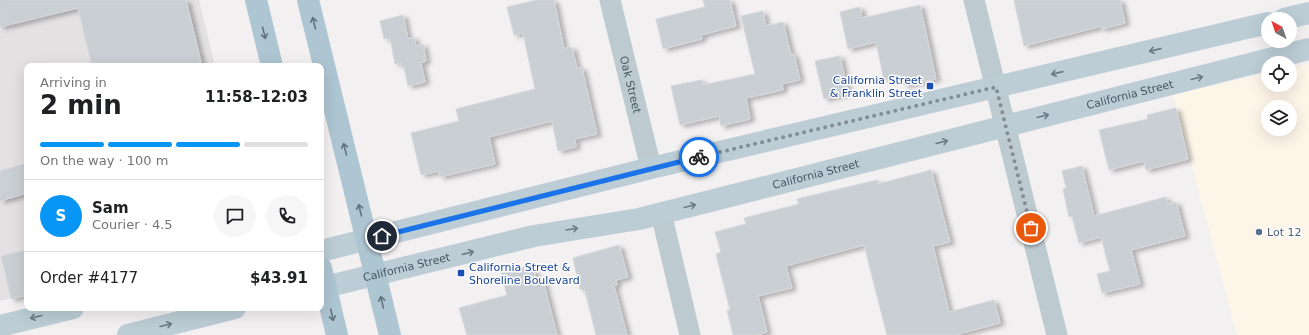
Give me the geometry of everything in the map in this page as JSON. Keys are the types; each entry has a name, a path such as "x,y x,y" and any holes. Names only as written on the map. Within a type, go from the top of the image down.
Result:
{"main road":[{"path":"256,0 271,63"},
{"path":"308,0 324,63"},
{"path":"1297,16 1309,13"},
{"path":"324,250 651,168 1261,25"},
{"name":"California Street","path":"324,281 376,275 534,236 639,219 1309,49"},
{"path":"324,65 390,335"},
{"path":"324,288 337,335"},
{"path":"0,326 61,311"},
{"path":"128,335 223,311"}],"street":[{"name":"Oak Street","path":"610,0 651,168"},
{"path":"974,0 1057,335"},
{"path":"661,213 690,335"}],"shaded area":[{"path":"0,0 199,0 214,63 24,63 24,296 0,301"},
{"name":"Lot 12","path":"1309,64 1309,335 1237,335 1173,95 1261,75 1261,92 1297,92 1297,67"}],"building":[{"path":"0,0 186,0 201,63 91,63 78,8 0,27"},
{"path":"537,0 554,0 564,49 572,47 577,68 582,68 597,134 575,139 576,147 558,151 552,121 489,137 495,164 440,177 439,171 421,175 411,133 459,121 456,109 535,89 523,33 514,35 507,7"},
{"path":"703,0 730,0 736,26 701,35 702,39 663,49 656,19 705,7"},
{"path":"1014,0 1120,0 1125,23 1102,29 1102,26 1024,46"},
{"path":"920,5 936,79 904,85 902,76 884,80 876,42 848,49 840,12 860,7 862,18"},
{"path":"763,11 766,26 783,22 791,55 794,54 800,80 782,84 783,90 746,98 750,119 721,126 719,116 680,125 671,86 702,80 703,85 755,74 741,16"},
{"path":"403,15 408,39 414,37 416,46 423,44 426,61 421,63 425,82 408,86 404,67 402,68 401,62 395,64 390,38 384,39 380,21"},
{"path":"840,56 848,93 824,99 815,61"},
{"path":"1176,108 1188,159 1146,170 1144,161 1109,170 1099,130 1148,119 1147,115"},
{"path":"24,164 24,194 0,201 0,171"},
{"path":"1082,166 1094,216 1166,197 1168,204 1176,202 1185,236 1131,250 1140,284 1102,293 1097,274 1110,271 1101,237 1079,243 1072,216 1069,217 1063,189 1066,188 1062,171"},
{"path":"931,170 950,242 933,246 949,312 994,300 1000,323 955,335 887,335 864,245 786,266 792,288 758,296 767,332 757,335 733,335 727,310 730,310 716,254 721,252 715,232 746,224 744,218 799,204 797,199 877,180 878,184"},
{"path":"619,245 628,277 616,280 617,285 614,286 627,335 596,335 585,291 580,289 573,258"},
{"path":"24,251 24,296 11,299 1,256"},
{"path":"532,265 537,281 543,280 557,335 467,335 459,308 507,295 501,273"}],"way so far":[{"path":"699,157 996,87 1031,228"}],"place":[{"name":"California Street & Franklin Street","path":"930,86"},
{"name":"Lot 12","path":"1259,232"},
{"name":"California Street & Shoreline Boulevard","path":"461,273"}],"route":[{"path":"382,236 699,157"}]}
